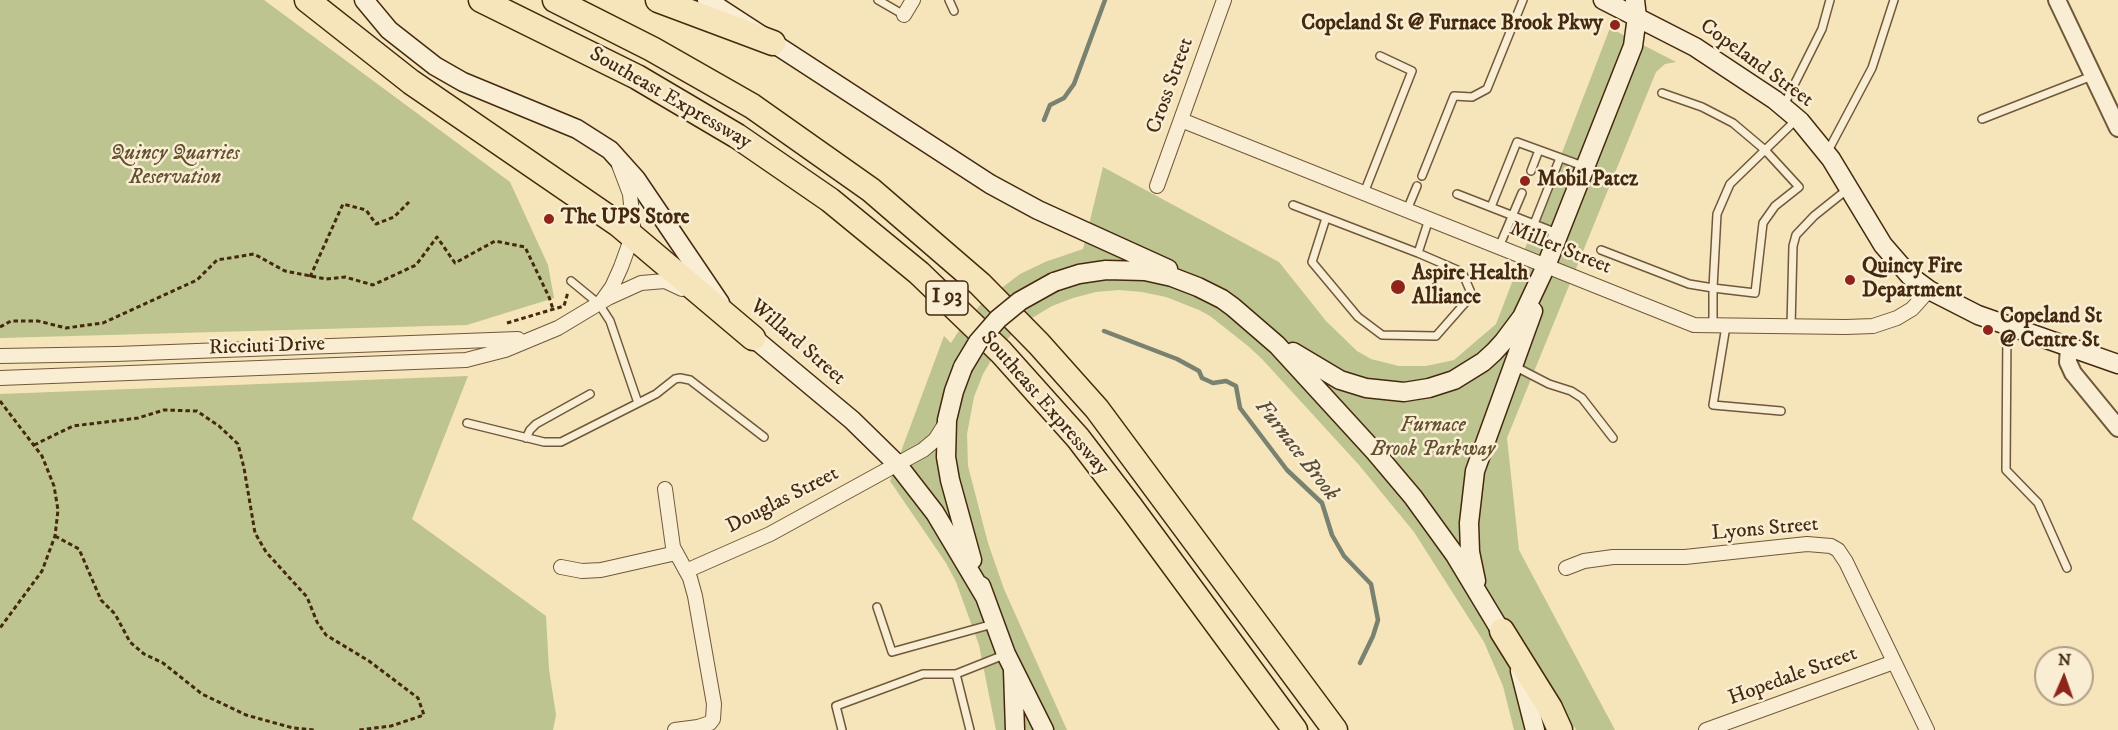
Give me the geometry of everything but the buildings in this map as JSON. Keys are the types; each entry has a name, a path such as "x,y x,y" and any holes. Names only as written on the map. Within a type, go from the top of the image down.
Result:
{"highway":[{"path":"307,0 411,82 632,235 753,338"},
{"name":"Southeast Expressway","path":"482,0 637,77 712,120 808,184 912,267 989,339 1078,438 1295,730"},
{"name":"I 93","path":"512,0 644,66 744,124 838,190 907,244 949,282 1011,343 1088,429 1311,730"},
{"name":"I 93","path":"555,0 652,48 760,111 871,190 973,277 1026,329 1097,409 1335,730"},
{"name":"I 93","path":"585,0 710,65 807,127 879,179 989,274 1049,334 1125,423 1352,730"},
{"path":"658,0 773,43"},
{"path":"1502,632 1550,708 1560,730"}],"main road":[{"name":"Willard Street","path":"364,0 389,30 435,66 463,82 577,129 610,150 636,178 723,306 753,338 852,420 897,464 935,513 984,597"},
{"path":"707,0 953,162 1006,193 1209,291 1328,374 1353,385 1390,391 1429,388 1448,383 1464,375 1483,362 1504,341 1526,309 1546,266 1630,56 1636,34 1636,8"},
{"name":"Copeland Street","path":"1603,0 1636,8 1695,46 1790,113 1827,153 1892,255 1910,276 1929,290 1963,308 2118,364"},
{"path":"1481,597 1470,552 1471,495 1479,459 1514,366 1546,266"},
{"path":"1044,730 1009,660 984,597 968,549 950,480 946,446 947,420 963,367 978,342 998,319 1020,301 1054,282 1093,272 1132,270 1172,277 1209,291"},
{"path":"1262,330 1367,443 1413,497 1443,537 1502,632 1523,680 1535,730"},
{"path":"1009,660 1016,730"}],"street":[{"path":"904,15 913,0"},
{"name":"Cross Street","path":"1157,186 1224,0"},
{"path":"2056,0 2118,128"},
{"name":"Miller Street","path":"1181,120 1685,322 1719,326 1873,326 1897,318 1912,309 1929,290"},
{"name":"Ricciuti Drive","path":"599,304 617,277 632,235 633,215 630,194 619,165 610,150"},
{"name":"Ricciuti Drive","path":"0,378 453,361 492,354 558,328 641,283 664,281 683,289 753,338"},
{"name":"Ricciuti Drive","path":"0,356 487,342 532,338"},
{"path":"2069,346 2068,362 2073,373 2118,428"},
{"name":"Douglas Street","path":"686,571 770,534 929,446 947,420"},
{"path":"665,489 670,532 676,553 686,571 695,596 714,712 713,719 705,726 675,730"},
{"name":"Lyons Street","path":"1566,568 1584,561 1613,557 1685,558 1807,544 1831,546 1842,555 1927,730"},
{"path":"561,567 582,571 602,570 676,553"},
{"name":"Hopedale Street","path":"1706,730 1894,662"}],"lane":[{"path":"878,0 904,15"},
{"path":"949,0 954,11"},
{"path":"1422,176 1454,96 1472,97 1487,89 1523,0"},
{"path":"1781,411 1713,405 1719,326 1713,288 1717,214 1730,184 1765,150 1790,113 1822,29 1830,0"},
{"path":"1827,153 1872,68 1894,0"},
{"path":"1364,193 1412,71 1380,56"},
{"path":"1982,119 2092,76"},
{"path":"1600,250 1689,284 1755,293 1763,223 1775,206 1799,187 1765,150 1733,123 1702,107 1662,93"},
{"path":"1491,207 1516,142 1586,167"},
{"path":"1531,171 1539,150"},
{"path":"1534,224 1560,158"},
{"path":"1407,210 1416,186"},
{"path":"1791,327 1793,246 1796,236 1814,216 1849,188"},
{"path":"1499,247 1522,193"},
{"path":"1457,194 1559,234"},
{"path":"1293,205 1418,253 1462,272 1472,295 1436,336 1382,335 1358,317 1312,262 1326,218"},
{"path":"1418,253 1429,219"},
{"path":"571,281 599,304 615,331 638,403"},
{"path":"2007,325 2006,470 2038,503 2067,568"},
{"path":"1514,366 1582,398 1612,438"},
{"path":"467,423 549,443 561,442 656,394 675,379 686,378 764,437"},
{"path":"526,438 532,427 590,394"},
{"path":"877,607 892,652 996,624"},
{"path":"842,730 836,706 922,674 956,674 1009,660"},
{"path":"956,674 970,730"}],"path":[{"path":"310,276 343,204 366,210 376,224 394,217 409,201"},
{"path":"0,327 11,321 38,321 66,328 103,323 196,280 217,260 254,254 285,271 326,279 345,277 374,285 416,265 437,237 455,263 495,241 525,248 553,309"},
{"path":"500,326 564,306 571,281"},
{"path":"0,401 42,456 54,486 58,510 55,536 42,571 0,628"},
{"path":"34,445 73,426 138,418 164,410 197,411 219,426 238,444 255,533 266,552 307,597 317,622 326,635 369,661 418,698 424,715 391,726 358,730"},
{"path":"55,536 79,549 101,600 115,614 130,642 144,654 163,663 202,693 246,716 293,728 315,730"}],"green space":[{"name":"Quincy Quarries Reservation","path":"0,0 264,0 510,182 548,265 554,298 467,325 0,338"},
{"name":"Furnace Brook Parkway","path":"1610,28 1676,62 1665,64 1656,72 1507,438 1519,550 1615,730 1576,730 1575,727 1571,730 1514,730 1503,686 1484,642 1414,532 1359,465 1262,359 1210,316 1166,297 1119,290 1096,292 1073,298 1052,306 1032,318 1012,334 995,354 983,374 974,397 967,434 968,466 988,543 1004,589 1067,730 996,730 979,645 956,582 946,563 890,481 944,336 951,343 982,303 1020,274 1045,262 1083,249 1103,167 1279,262 1326,321 1357,351 1371,359 1399,366 1426,366 1454,360 1496,324"},
{"path":"468,376 412,519 546,616 549,669 556,715 553,730 0,730 0,394"}],"waterway":[{"name":"Furnace Brook","path":"1044,120 1050,105 1064,98 1074,84 1105,0"},
{"name":"Furnace Brook","path":"1104,331 1177,359 1199,371 1202,378 1213,383 1226,381 1236,386 1240,408 1287,470 1322,503 1332,535 1344,556 1371,584 1378,620 1360,663"}],"place":[{"name":"Copeland St @ Furnace Brook Pkwy","path":"1615,25"},
{"name":"Mobil Patcz","path":"1525,181"},
{"name":"The UPS Store","path":"549,219"},
{"name":"Quincy Fire Department","path":"1850,280"},
{"name":"Aspire Health Alliance","path":"1398,287"},
{"name":"Copeland St @ Centre St","path":"1988,330"}]}
